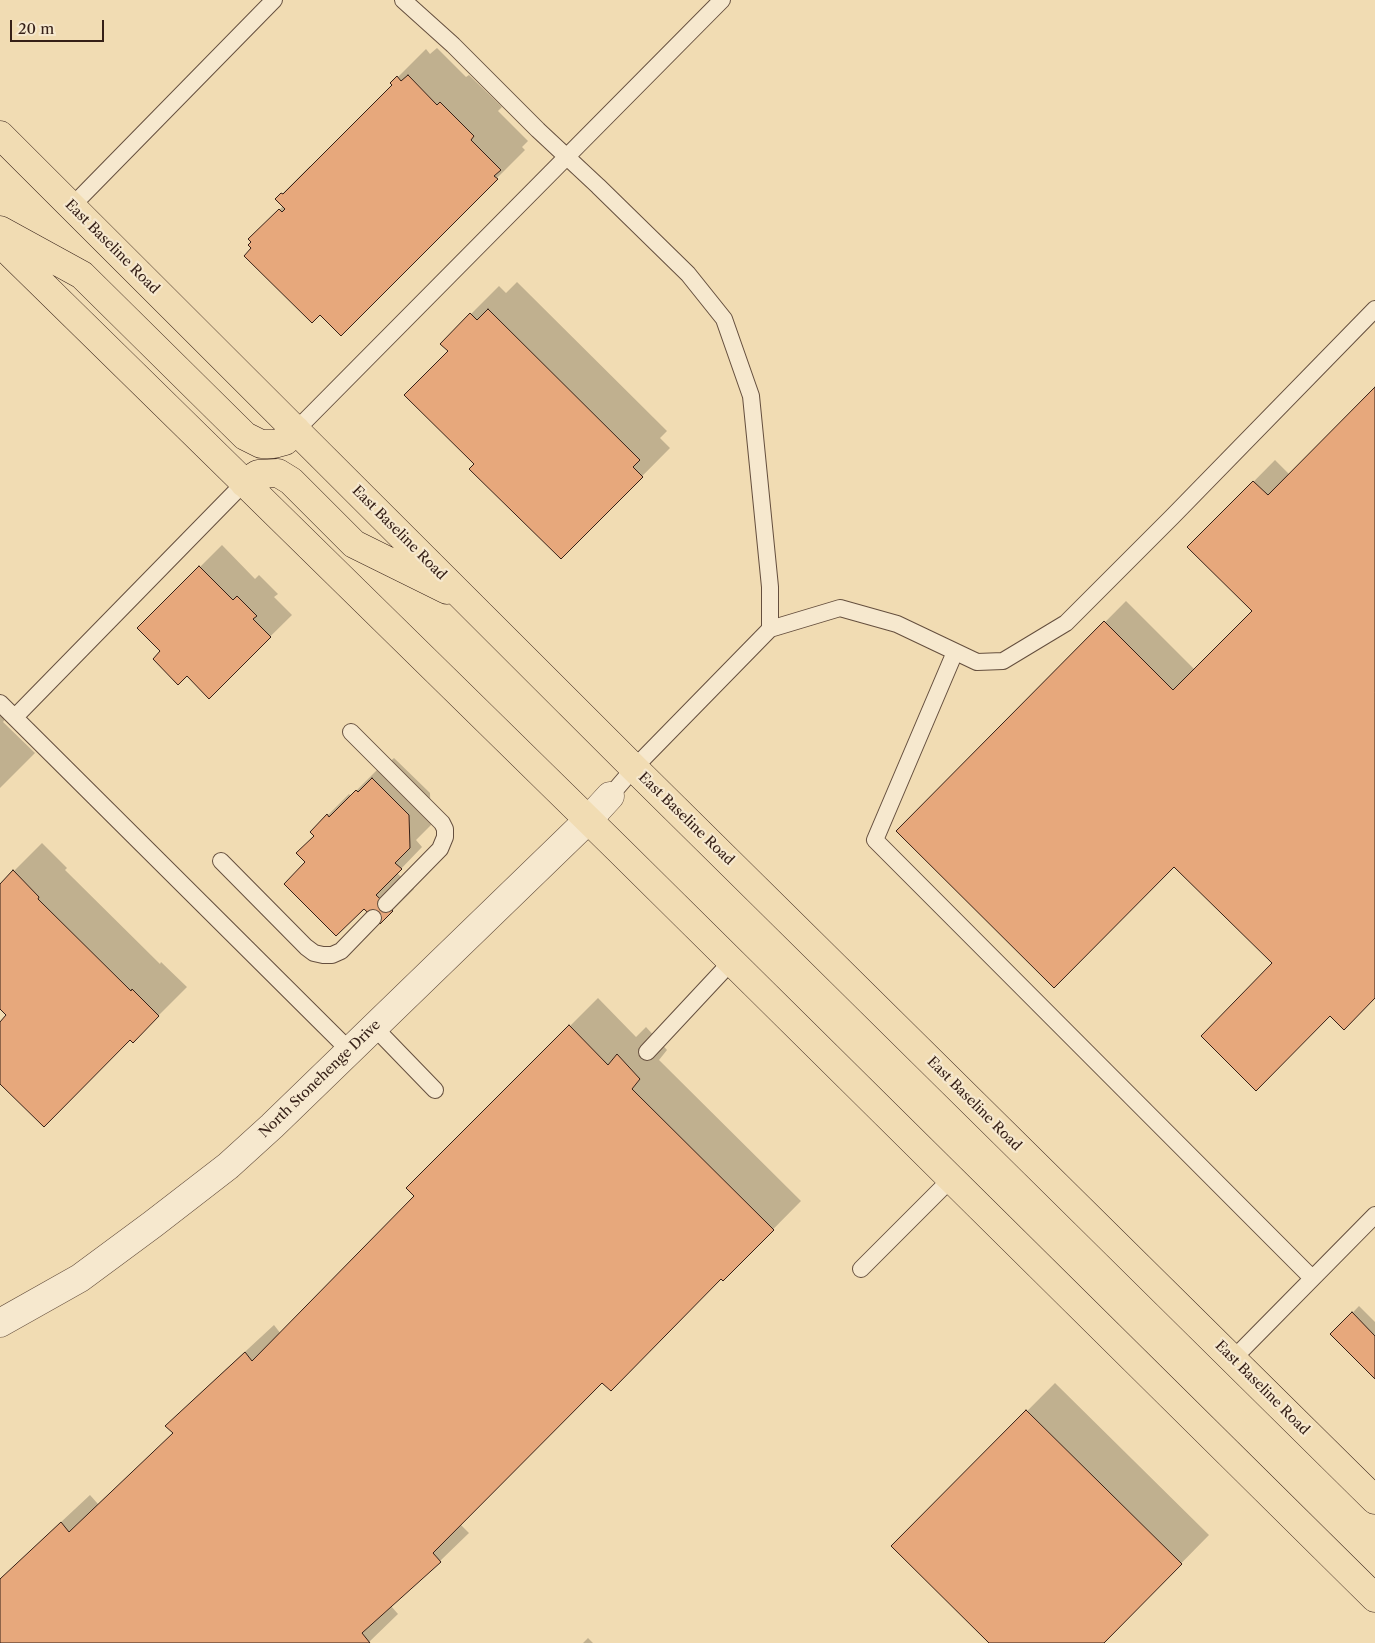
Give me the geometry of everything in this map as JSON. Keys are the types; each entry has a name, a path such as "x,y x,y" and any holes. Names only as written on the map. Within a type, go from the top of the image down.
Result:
{"main road":[{"name":"East Baseline Road","path":"0,135 634,768 1375,1500"},
{"path":"0,230 82,275 245,436 261,444 274,444 285,441 296,430"},
{"path":"0,244 588,820 1375,1598"},
{"path":"244,482 258,474 278,473 291,481 354,544 468,601"}],"street":[{"name":"North Stonehenge Drive","path":"0,1323 80,1278 153,1224 242,1153 350,1051 588,820 610,796"}],"lane":[{"path":"72,206 274,0"},
{"path":"403,0 453,45 538,130 688,274 724,319 751,396 770,587 770,629"},
{"path":"296,430 722,0"},
{"path":"610,796 634,768 770,629 840,608 897,624 976,662 1003,661 1066,624 1375,309"},
{"path":"14,717 244,482"},
{"path":"955,652 875,840 1312,1278"},
{"path":"0,703 350,1051"},
{"path":"351,732 442,823 445,829 445,837 440,849 386,904"},
{"path":"221,861 314,953 332,955 341,951 373,918"},
{"path":"647,1052 731,962"},
{"path":"374,1027 435,1090"},
{"path":"861,1269 951,1179"},
{"path":"1232,1360 1375,1215"}],"building":[{"path":"408,75 437,105 440,102 474,136 471,140 501,170 494,176 498,179 341,336 320,315 312,323 244,256 251,248 248,245 251,242 248,239 279,209 282,212 285,209 275,199 281,193 283,194 392,85 390,83 397,76 401,81"},
{"path":"488,309 640,460 633,467 643,477 561,559 469,469 474,464 404,395 448,351 440,344 470,313 477,320"},
{"path":"1375,387 1375,998 1344,1030 1330,1016 1256,1091 1201,1036 1272,963 1174,867 1054,988 896,831 1104,621 1173,690 1252,611 1187,547 1253,481 1268,495"},
{"path":"199,566 233,600 237,596 257,616 253,619 271,637 209,699 187,676 178,685 153,659 160,651 137,628"},
{"path":"372,778 409,815 410,848 395,863 402,869 376,895 393,911 380,924 364,909 336,936 284,884 305,862 296,853 314,836 310,832 327,814 329,817 356,790 358,792"},
{"path":"13,870 39,897 38,899 159,1016 133,1043 130,1040 44,1127 0,1084 0,1022 6,1015 0,1009 0,884"},
{"path":"569,1025 608,1065 617,1054 640,1079 632,1089 774,1230 723,1281 721,1279 611,1391 602,1383 433,1553 441,1562 362,1633 370,1643 0,1643 0,1579 61,1522 69,1532 173,1433 165,1426 245,1352 252,1361 414,1196 406,1188"},
{"path":"1352,1312 1375,1336 1375,1379 1330,1334"},
{"path":"1026,1410 1182,1564 1104,1643 989,1643 891,1546"}]}
